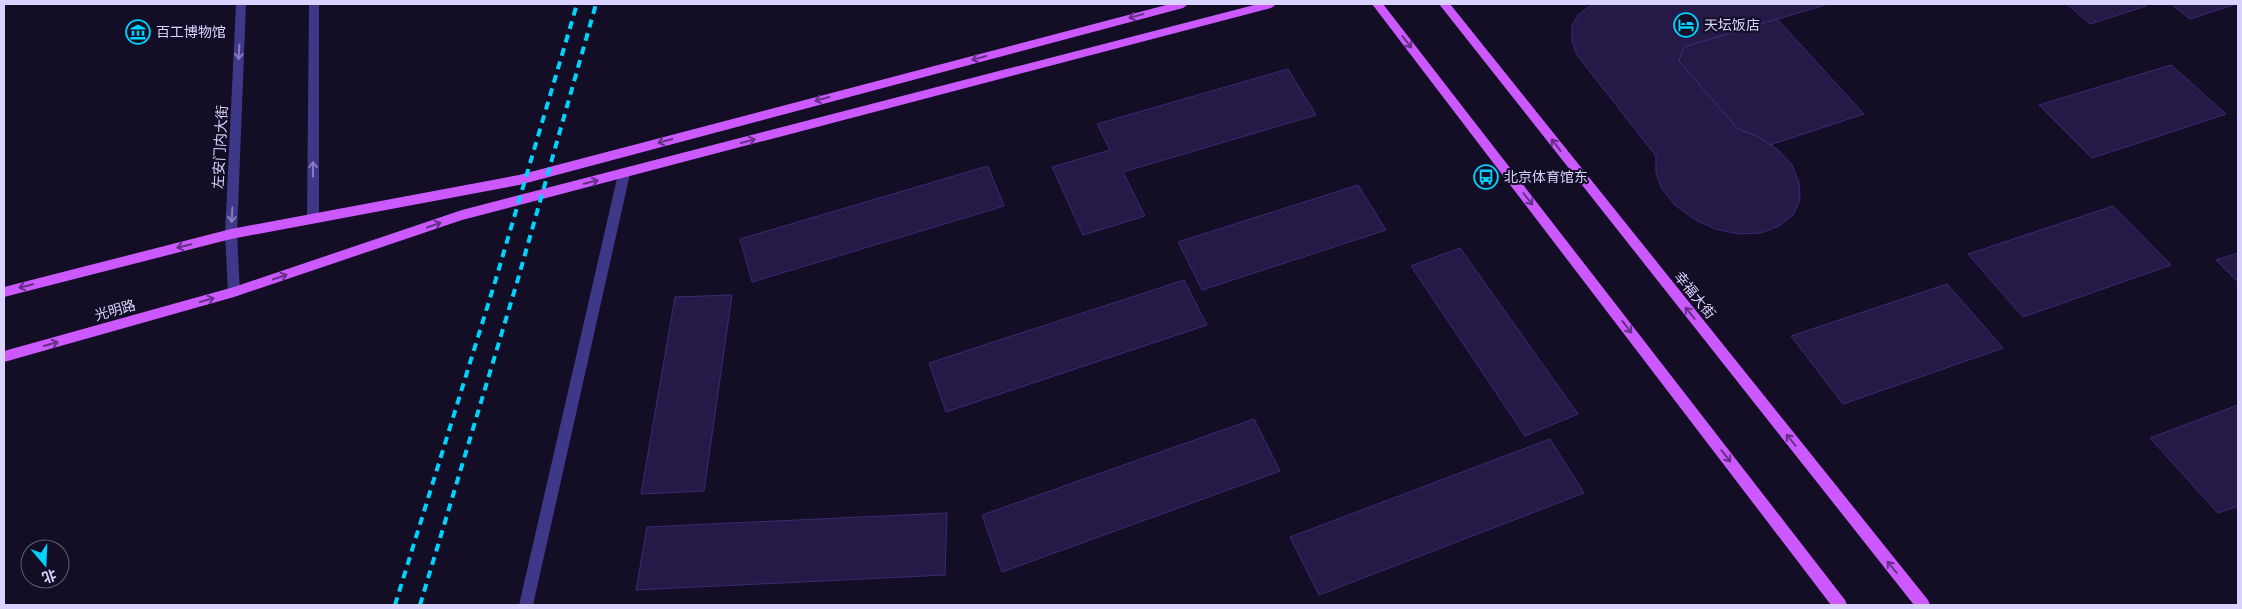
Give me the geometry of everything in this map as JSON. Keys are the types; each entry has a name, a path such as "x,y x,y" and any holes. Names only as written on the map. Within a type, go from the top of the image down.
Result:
{"main road":[{"path":"4,292 231,234 519,180 1184,4"},
{"name":"光明路","path":"4,357 234,292 462,215 1271,4"},
{"path":"1377,4 1840,605"},
{"name":"幸福大街","path":"1444,4 1923,605"}],"street":[{"name":"左安门内大街","path":"234,292 231,234 241,4"},
{"path":"313,218 314,4"},
{"path":"526,605 624,174"}],"building":[{"path":"1593,4 1828,4 1684,47 1679,61 1737,128 1759,137 1778,150 1792,165 1799,183 1800,200 1793,215 1779,226 1761,233 1739,234 1715,229 1694,219 1675,205 1662,189 1656,173 1656,156 1577,55 1572,41 1572,26 1578,15"},
{"path":"2067,4 2144,4 2146,6 2090,24"},
{"path":"2171,4 2236,4 2190,19"},
{"path":"1777,19 1864,114 1770,145 1759,137 1737,128 1679,61 1684,47"},
{"path":"2171,65 2226,114 2092,158 2039,105"},
{"path":"1288,69 1316,115 1123,172 1145,216 1083,235 1052,167 1110,150 1097,124"},
{"path":"988,166 1004,206 752,282 740,239"},
{"path":"1358,185 1386,230 1202,290 1178,242"},
{"path":"2113,206 2171,265 2023,317 1968,254"},
{"path":"1460,248 1578,414 1525,436 1411,266"},
{"path":"2238,253 2238,282 2216,260"},
{"path":"1184,280 1207,325 946,412 929,363"},
{"path":"1947,284 2003,348 1843,404 1791,336"},
{"path":"732,295 704,491 641,494 675,297"},
{"path":"2238,405 2238,506 2218,513 2150,438"},
{"path":"1254,419 1280,471 1002,572 982,515"},
{"path":"1550,439 1584,493 1319,595 1290,537"},
{"path":"947,513 945,575 636,590 647,527"}],"railway":[{"path":"395,605 495,282 577,4"},
{"path":"420,605 518,279 596,4"}],"place":[{"name":"天坛饭店","path":"1686,25"},
{"name":"百工博物馆","path":"138,32"},
{"name":"北京体育馆东","path":"1486,177"}]}
